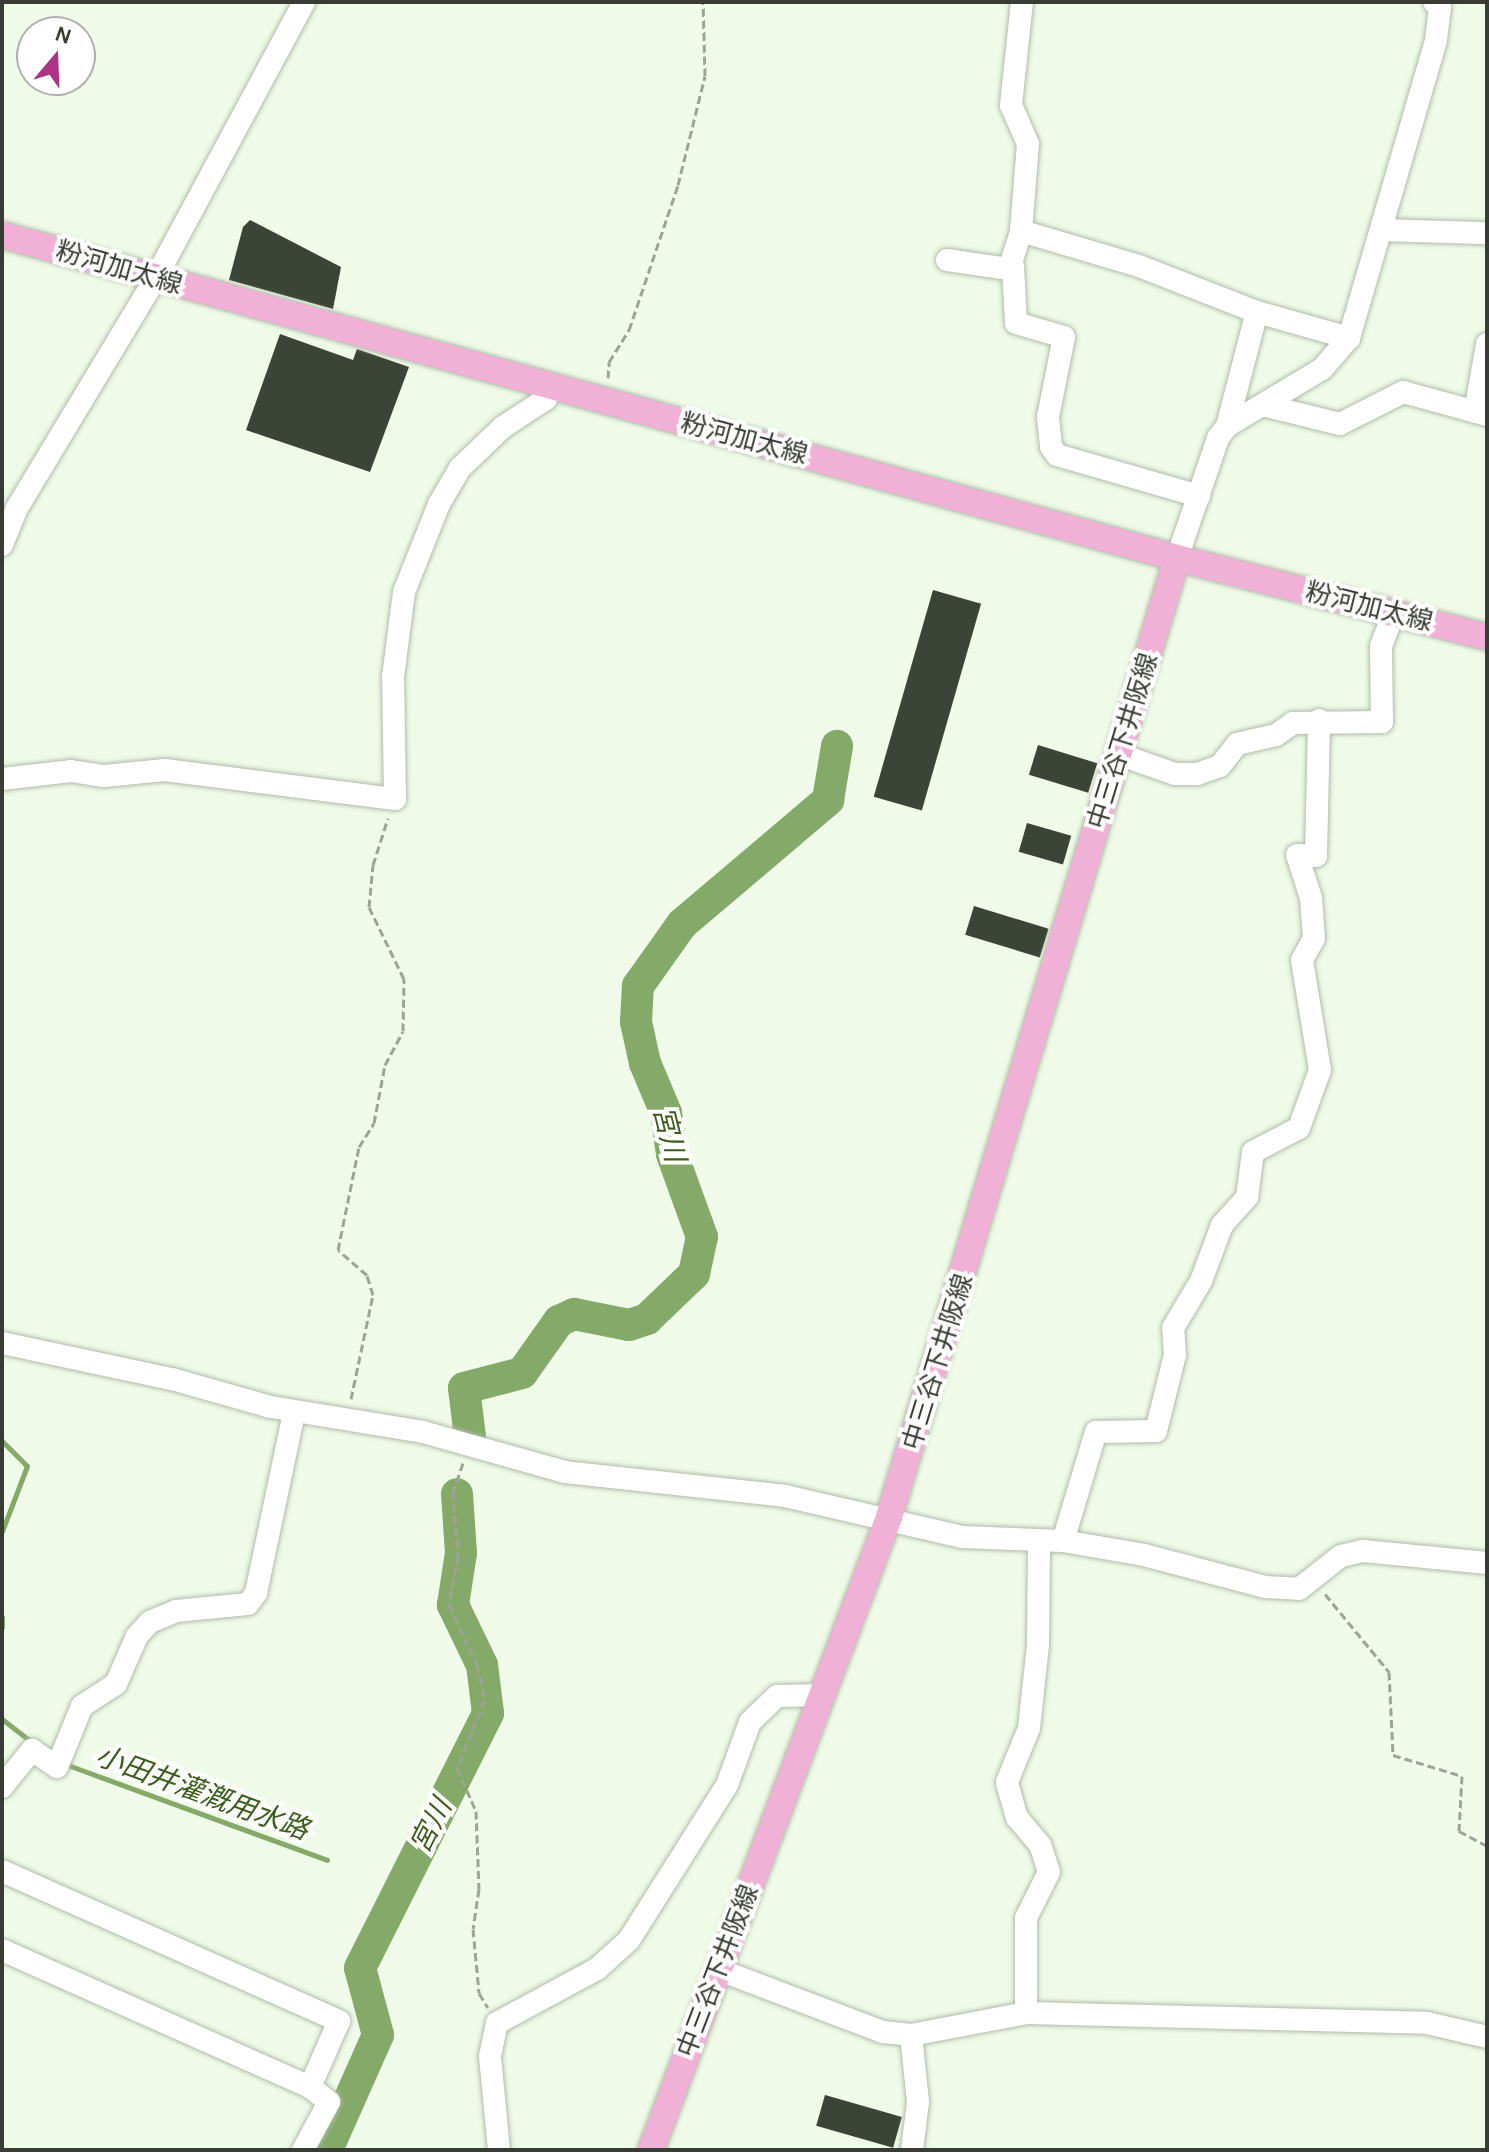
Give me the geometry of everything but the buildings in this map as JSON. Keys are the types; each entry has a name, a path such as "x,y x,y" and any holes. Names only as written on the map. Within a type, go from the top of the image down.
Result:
{"main road":[{"name":"粉河加太線","path":"2,235 1177,558 1487,637"},
{"name":"中三谷下井阪線","path":"651,2150 889,1517 1177,558"}],"street":[{"path":"2,545 17,508 155,279 304,2"},
{"path":"1022,2 1011,105 1028,144 1021,231 1013,266 1016,323 1064,337 1048,417 1051,447 1057,455 1199,496"},
{"path":"1227,426 1322,369 1349,338 1436,40 1440,8 1434,2"},
{"path":"1383,230 1487,233"},
{"path":"1021,231 1139,266 1257,312 1349,338"},
{"path":"947,260 1003,271 1013,266"},
{"path":"1177,558 1227,426 1257,312"},
{"path":"1263,405 1340,424 1403,392 1481,414 1487,344"},
{"path":"2,779 71,771 104,776 165,770 395,799 393,677 404,592 439,504 460,468 503,427 546,399 551,387"},
{"path":"1118,754 1175,774 1197,774 1220,766 1237,744 1276,735 1293,723 1319,720 1382,722 1381,646 1393,614"},
{"path":"1063,1541 1096,1432 1156,1431 1175,1355 1173,1328 1201,1281 1222,1225 1247,1197 1253,1152 1299,1128 1320,1070 1302,960 1314,938 1311,898 1297,855 1316,856 1319,720"},
{"path":"2,1343 172,1379 294,1412 423,1432 565,1472 785,1496 889,1517 963,1537 1039,1544 1063,1541 1144,1555 1265,1587 1299,1589 1341,1556 1363,1551 1487,1563"},
{"path":"2,1787 32,1750 57,1767 82,1706 116,1684 137,1636 150,1622 176,1611 248,1604 256,1593 294,1412"},
{"path":"1026,2013 1026,1918 1049,1872 1040,1845 1017,1818 1007,1782 1029,1728 1038,1645 1039,1544"},
{"path":"499,2150 490,2056 497,2023 597,1969 629,1940 727,1785 750,1722 777,1696 824,1695"},
{"path":"2,1871 339,2021 310,2087"},
{"path":"2,1950 310,2087 329,2102 303,2150"},
{"path":"717,1969 883,2032 911,2035 1026,2013 1427,2023 1487,2037"},
{"path":"911,2035 918,2102 912,2150"}],"path":[{"path":"605,401 609,362 629,330 688,144 705,76 703,2"},
{"path":"346,1422 373,1295 367,1275 338,1250 339,1237 359,1147 374,1123 385,1065 403,1031 404,979 369,907 373,865 395,799"},
{"path":"470,1445 453,1492 458,1555 449,1605 477,1665 485,1700 457,1768 476,1811 479,1889 473,1929 479,1993 497,2023"},
{"path":"1313,1579 1389,1672 1393,1755 1462,1776 1459,1831 1487,1846"}],"waterway":[{"name":"宮川","path":"470,1437 464,1388 522,1373 559,1321 574,1314 629,1325 647,1319 694,1274 702,1237 672,1154 666,1113 645,1063 636,1022 638,986 682,924 828,800 837,746"},
{"path":"2,1441 27,1466 2,1531"},
{"name":"宮川","path":"327,2150 378,2035 360,1968 488,1713 482,1665 453,1605 461,1553 457,1494"},
{"path":"2,1617 2,1627"},
{"name":"小田井灌漑用水路","path":"2,1719 31,1742"},
{"name":"小田井灌漑用水路","path":"65,1764 327,1860"}]}
